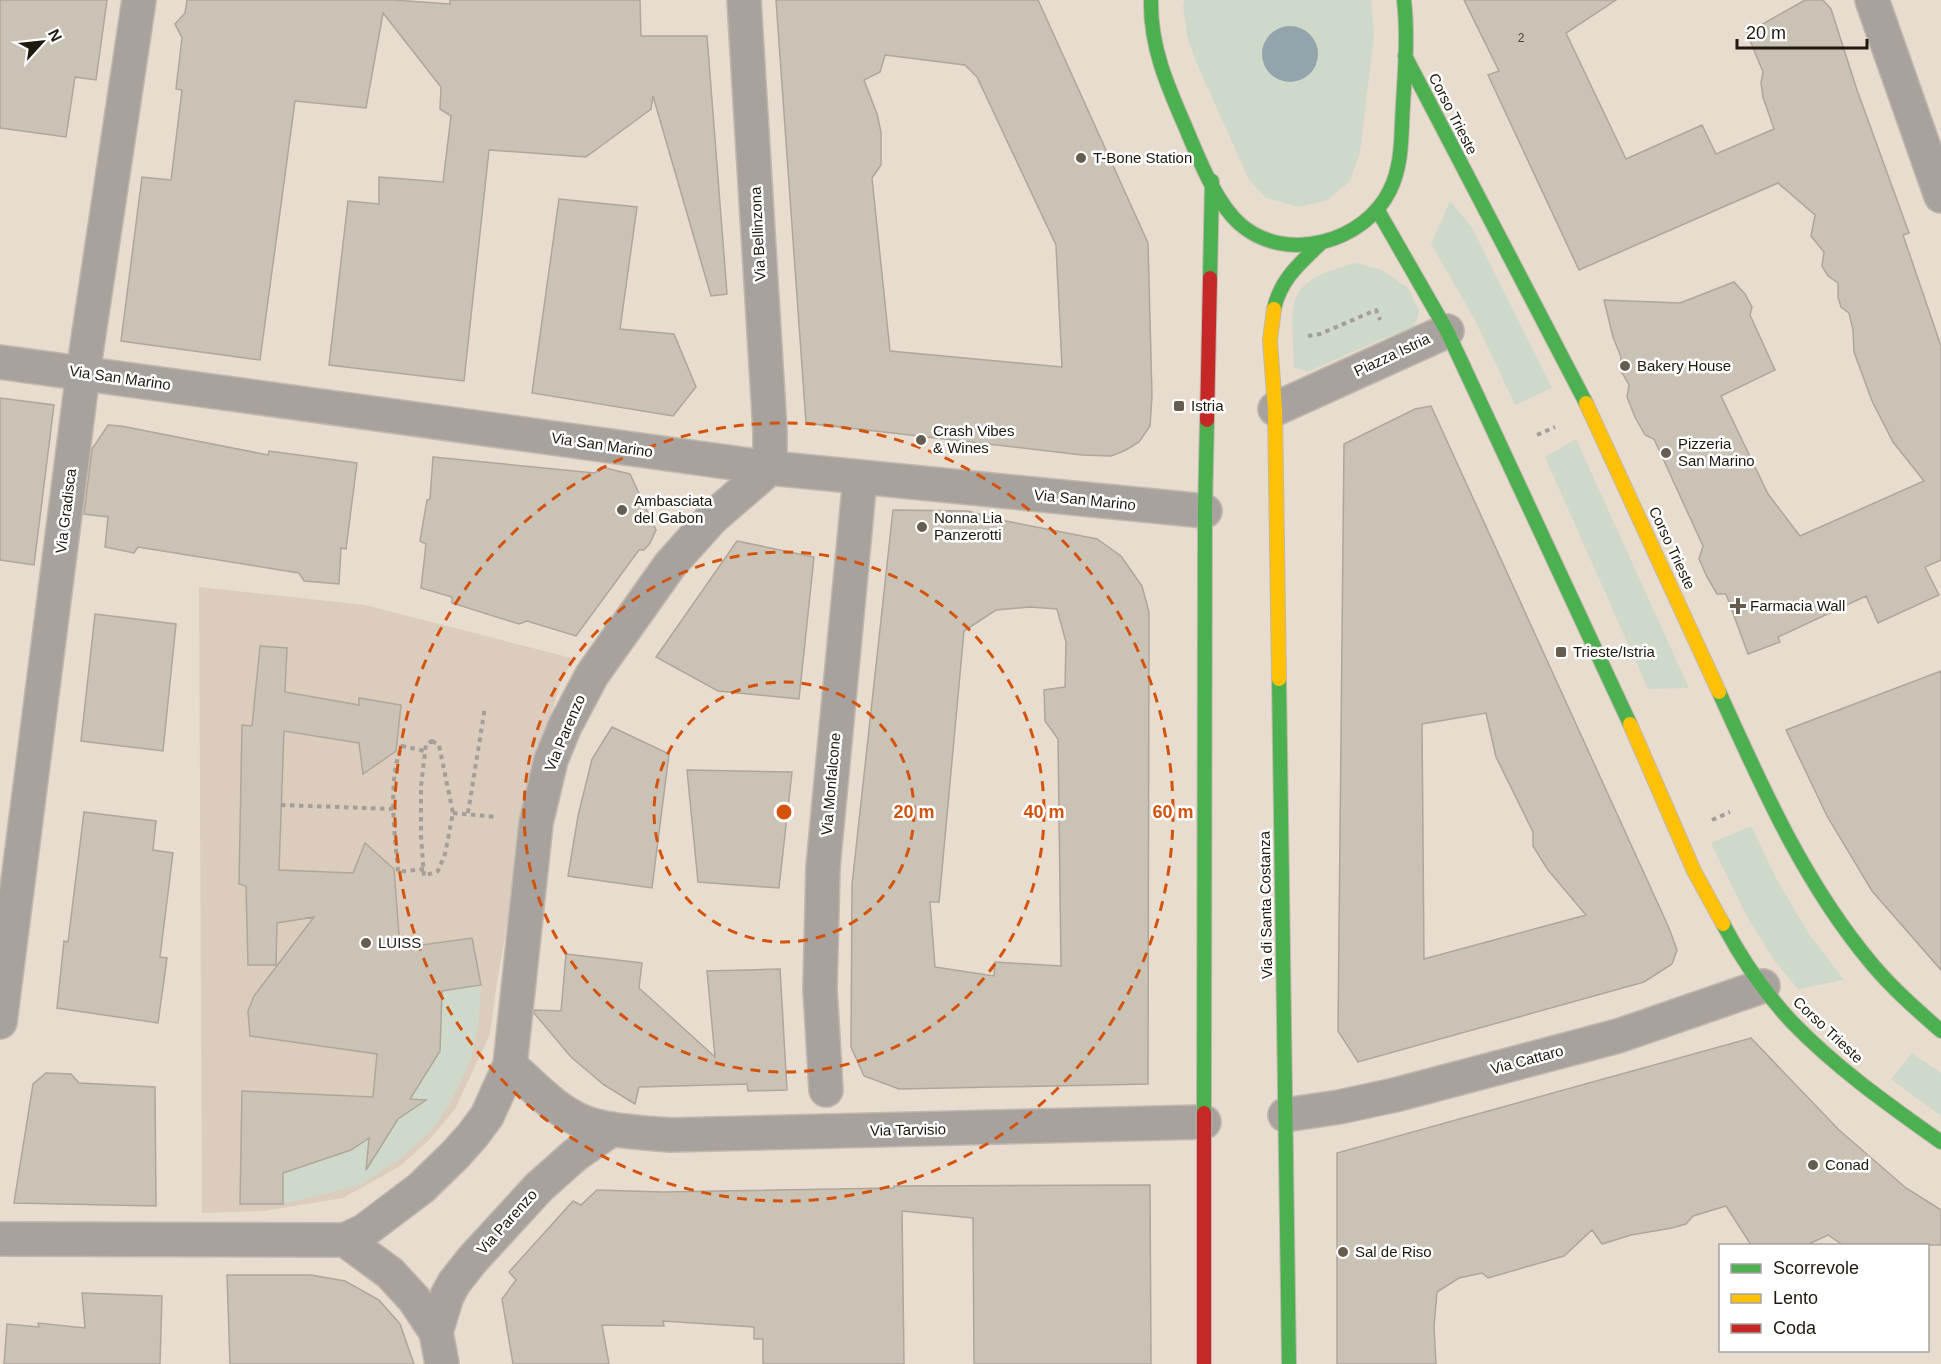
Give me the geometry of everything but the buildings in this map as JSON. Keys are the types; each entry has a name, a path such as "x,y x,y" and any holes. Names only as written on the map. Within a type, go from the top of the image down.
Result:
{"street":[{"name":"Via Gradisca","path":"0,1022 83,373 139,0"},
{"name":"Via Bellinzona","path":"744,0 770,468"},
{"path":"1136,0 1150,16"},
{"path":"1151,0 1150,16 1155,45 1167,84 1185,128 1232,214 1241,225 1284,243 1301,245 1321,243"},
{"path":"1275,409 1271,338 1276,301 1288,277 1321,243 1362,223 1377,209 1389,192 1396,171 1400,144 1405,56 1404,0"},
{"path":"1872,0 1941,196"},
{"name":"Corso Trieste","path":"1405,56 1440,127 1532,295 1590,411 1766,795 1804,865 1840,922 1872,963 1909,1002 1941,1030"},
{"path":"1204,1364 1205,511 1212,181"},
{"name":"Piazza Istria","path":"1275,409 1446,330 1377,209"},
{"name":"Corso Trieste","path":"1446,330 1619,698 1695,871 1741,957 1790,1020 1825,1053 1876,1096 1941,1142"},
{"name":"Via San Marino","path":"0,362 770,468 1205,511"},
{"name":"Via di Santa Costanza","path":"1275,409 1289,1364"},
{"name":"Via Parenzo","path":"0,1239 345,1240 364,1231 390,1212 421,1188 455,1155 487,1116 510,1065 536,823 551,760 565,726 592,675 670,565 712,518 770,468"},
{"name":"Via Monfalcone","path":"826,1090 820,989 823,867 860,478"},
{"name":"Via Cattaro","path":"1286,1115 1395,1095 1607,1039 1763,986"},
{"path":"510,1065 563,1111 595,1126 612,1129"},
{"name":"Via Tarvisio","path":"612,1129 670,1135 700,1135 1204,1122"},
{"name":"Via Parenzo","path":"436,1332 447,1296 467,1266 539,1187 576,1155 612,1129"},
{"path":"345,1240 390,1273 414,1299 436,1332 442,1364"}],"path":[{"path":"1304,337 1320,334 1376,310"},
{"path":"1533,436 1560,424"},
{"path":"453,813 468,813 484,706"},
{"path":"432,741 439,745 453,813 445,854 438,871 424,876 421,786 426,744 432,741"},
{"path":"424,869 398,872 393,809 398,755 402,746 425,751"},
{"path":"281,805 393,809"},
{"path":"1710,821 1739,808"}],"shaded area":[{"path":"1284,26 1296,26 1306,30 1314,38 1318,54 1314,70 1306,78 1296,82 1284,82 1274,78 1266,70 1262,60 1262,48 1266,38 1274,30"},
{"path":"199,587 365,605 575,659 562,677 531,785 490,1034 455,1109 429,1140 400,1166 343,1198 264,1211 202,1213"}],"green space":[{"path":"1184,0 1371,0 1374,35 1360,152 1350,181 1328,200 1299,207 1266,198 1249,180 1196,62 1187,36"},
{"path":"1450,201 1473,229 1552,388 1515,405 1475,320 1431,244"},
{"path":"1356,263 1382,270 1408,288 1419,311 1416,323 1411,329 1307,372 1294,367 1292,325 1296,297 1303,287 1315,278"},
{"path":"1576,439 1689,688 1648,689 1545,457"},
{"path":"1751,826 1776,878 1809,934 1844,980 1798,989 1774,960 1746,915 1711,843"},
{"path":"481,985 479,1023 471,1060 452,1099 431,1131 399,1159 361,1185 283,1204 284,1154 313,1163 337,1155 334,1145 363,1132 369,1138 402,1093 411,1098 425,1075 433,993"},
{"path":"1912,1053 1941,1073 1941,1116 1891,1079"}],"traffic: fast":[{"path":"1151,0 1153,33 1161,65 1196,152 1216,193 1232,216 1241,225 1260,237 1280,243 1302,245 1323,242 1363,223 1378,208 1390,190 1397,170 1401,137 1406,52 1404,0"},
{"path":"1405,56 1586,403"},
{"path":"1210,278 1212,181"},
{"path":"1377,209 1447,331 1630,724"},
{"path":"1274,309 1286,281 1298,265 1321,243"},
{"path":"1204,1113 1207,420"},
{"path":"1279,679 1289,1364"},
{"path":"1719,692 1768,798 1825,901 1880,973 1941,1031"},
{"path":"1723,924 1754,975 1791,1021 1845,1070 1941,1142"}],"traffic: slow":[{"path":"1274,309 1270,340 1275,409 1279,679"},
{"path":"1586,403 1719,692"},
{"path":"1630,724 1694,871 1723,924"}],"traffic: jam":[{"path":"1207,420 1210,278"},
{"path":"1204,1113 1204,1364"}],"place":[{"name":"T-Bone Station","path":"1081,158"},
{"name":"Bakery House","path":"1625,366"},
{"name":"Istria","path":"1179,406"},
{"name":"Crash Vibes & Wines","path":"921,440"},
{"name":"Pizzeria San Marino","path":"1666,453"},
{"name":"Ambasciata del Gabon","path":"622,510"},
{"name":"Nonna Lia Panzerotti","path":"922,527"},
{"name":"Farmacia Wall","path":"1738,606"},
{"name":"Trieste/Istria","path":"1561,652"},
{"name":"LUISS","path":"366,943"},
{"name":"Conad","path":"1813,1165"},
{"name":"Sal de Riso","path":"1343,1252"}]}
